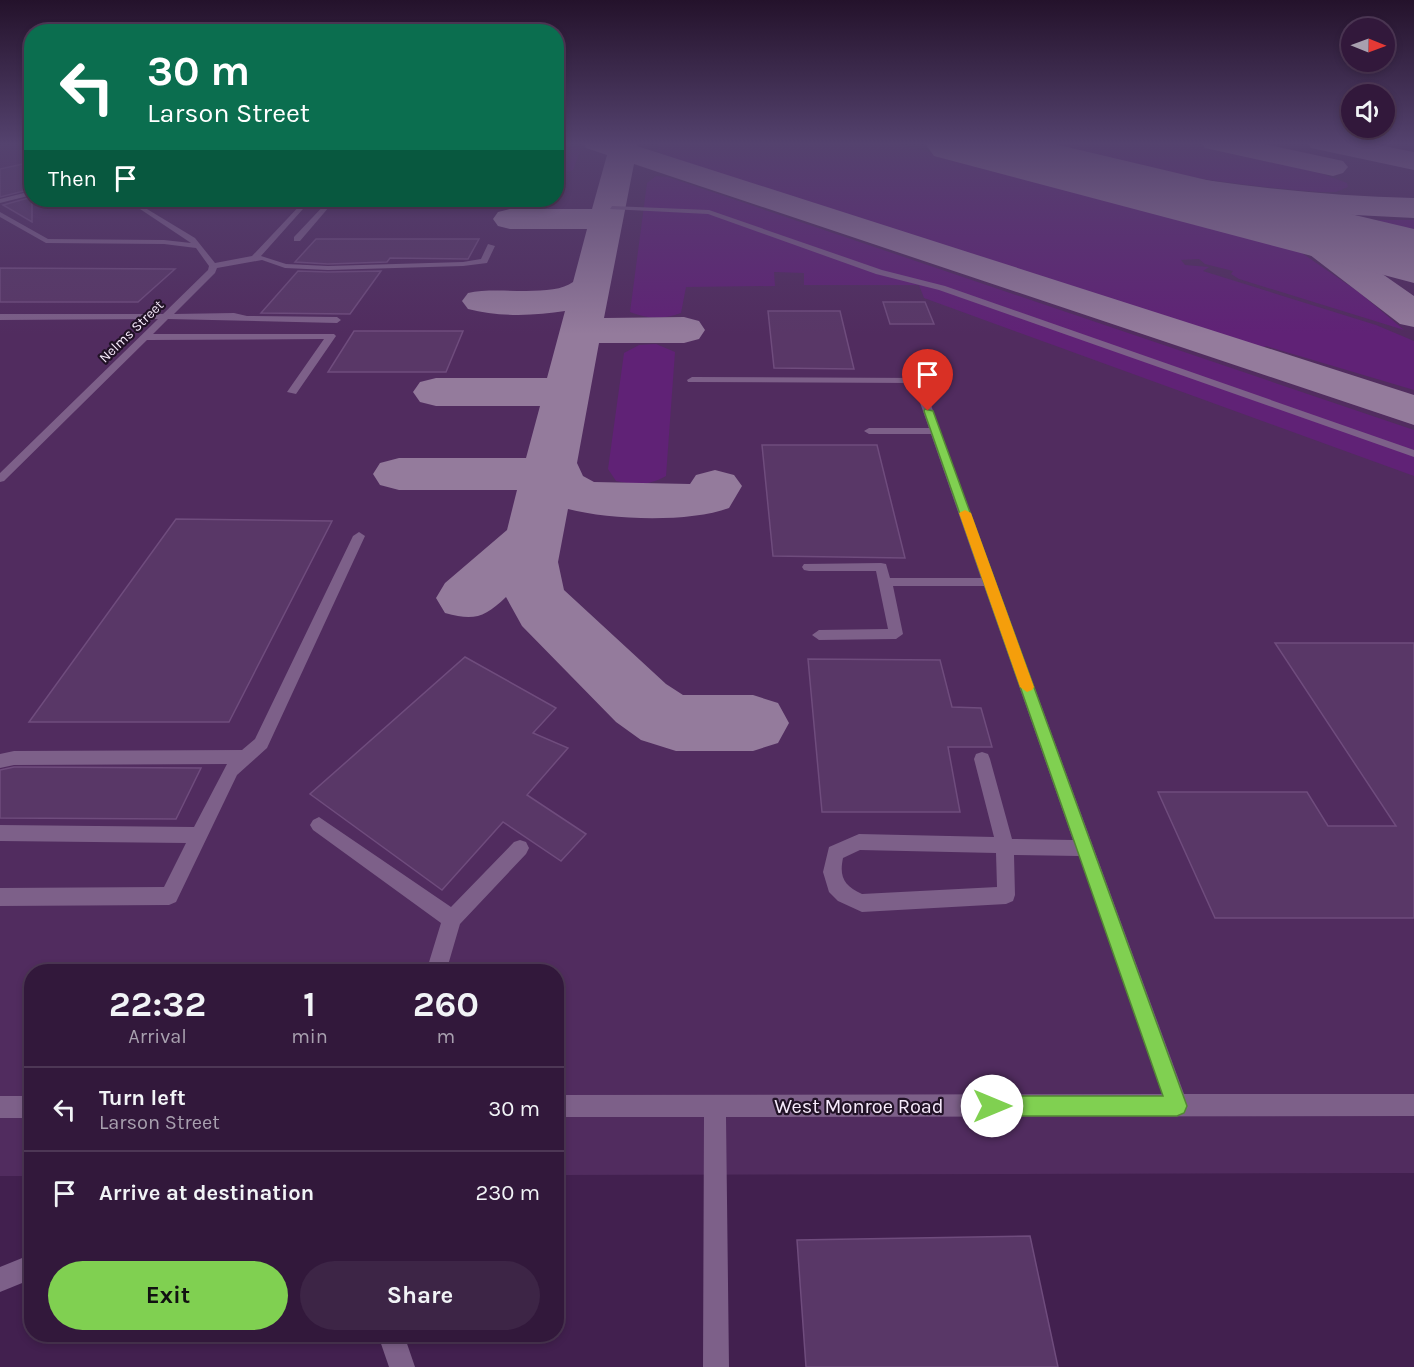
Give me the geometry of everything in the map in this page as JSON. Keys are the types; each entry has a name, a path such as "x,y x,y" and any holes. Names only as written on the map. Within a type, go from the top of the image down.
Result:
{"street":[{"path":"254,259 302,207"},
{"path":"297,239 326,207"},
{"path":"142,208 183,233 213,266 263,258 285,266 328,268 463,264 484,261 491,246"},
{"path":"612,208 709,212 879,272 942,288 1414,454"},
{"path":"0,214 46,241 164,242 197,246"},
{"name":"Nelms Street","path":"0,479 212,270 213,266"},
{"path":"0,317 234,316 247,319 337,320"},
{"path":"145,337 331,336 292,392"},
{"path":"692,380 917,380 1177,1106"},
{"path":"869,431 936,431"},
{"path":"0,897 169,896 231,770 261,743 359,536"},
{"path":"809,567 881,567 896,634 819,635"},
{"path":"885,582 990,582"},
{"path":"0,761 14,758 244,757"},
{"path":"982,759 1005,846 1006,895 862,903 843,897 833,882 831,868 835,853 859,842 973,843 1005,846 1085,848"},
{"path":"319,825 452,919"},
{"path":"0,833 199,835"},
{"path":"438,964 452,919 520,848"},
{"name":"West Monroe Road","path":"564,1106 1414,1105"},
{"path":"715,1106 716,1367"},
{"path":"0,1107 24,1107"},
{"path":"0,1280 24,1270"},
{"path":"393,1342 402,1367"}],"shaded area":[{"path":"0,206 1414,206 1414,1173 564,1175 564,964 24,964 24,1176 0,1176"},
{"path":"644,206 753,206 1414,430 1414,476 924,298 919,285 804,285 804,273 774,272 775,286 686,287 681,313 668,317 656,318 630,312"},
{"path":"819,206 1138,206 1255,236 1280,247 1293,247 1360,293 1404,330 1239,279 1231,274 1233,271 1205,264 1199,259 1181,260 1185,265 1209,267 1203,271 1376,325 1414,341 1414,390 1266,346 1261,349"},
{"path":"1380,220 1414,220 1414,236 1378,226 1377,222"},
{"path":"656,344 675,352 666,476 642,484 616,481 608,469 624,353 639,345"}],"building":[{"path":"4,206 32,207 32,222"},
{"path":"316,239 479,239 468,259 390,258 387,262 328,264 295,262"},
{"path":"0,268 175,269 138,302 0,302"},
{"path":"298,271 381,271 350,314 261,313"},
{"path":"883,302 925,302 934,324 890,324"},
{"path":"768,311 840,311 854,369 774,368"},
{"path":"354,331 463,331 446,372 328,372"},
{"path":"762,445 877,445 905,558 773,556"},
{"path":"176,519 332,521 229,722 29,722"},
{"path":"1275,643 1414,643 1414,918 1215,918 1158,792 1307,792 1328,826 1396,826"},
{"path":"465,657 556,708 533,733 568,748 527,795 586,834 561,861 503,822 442,890 310,794"},
{"path":"808,659 940,660 952,707 981,708 992,747 948,747 960,812 822,812"},
{"path":"14,767 201,768 176,819 0,818 0,770"},
{"path":"1030,1236 1058,1367 806,1367 797,1240"}],"taxiway":[{"path":"606,219 609,206"},
{"path":"790,206 1414,411"},
{"path":"1349,206 1414,208"},
{"path":"1247,215 1273,223 1313,241 1414,315"},
{"path":"510,219 606,219"},
{"path":"591,287 606,219"},
{"path":"482,301 556,301 583,294 591,287"},
{"path":"567,392 591,287"},
{"path":"581,331 684,330"},
{"path":"436,392 567,392"},
{"path":"548,474 567,392"},
{"path":"551,464 555,478 564,487 575,494 589,498 699,500 710,496 715,486"},
{"path":"399,474 548,474"},
{"path":"534,537 548,474"},
{"path":"467,598 534,537"},
{"path":"534,537 528,562 533,590 544,610 641,703 666,720 676,723 753,723"}],"runway":[{"path":"1213,206 1414,256"}],"slow traffic":[{"path":"965,513 1027,687"}],"route":[{"path":"928,411 1177,1106 992,1106"}]}
